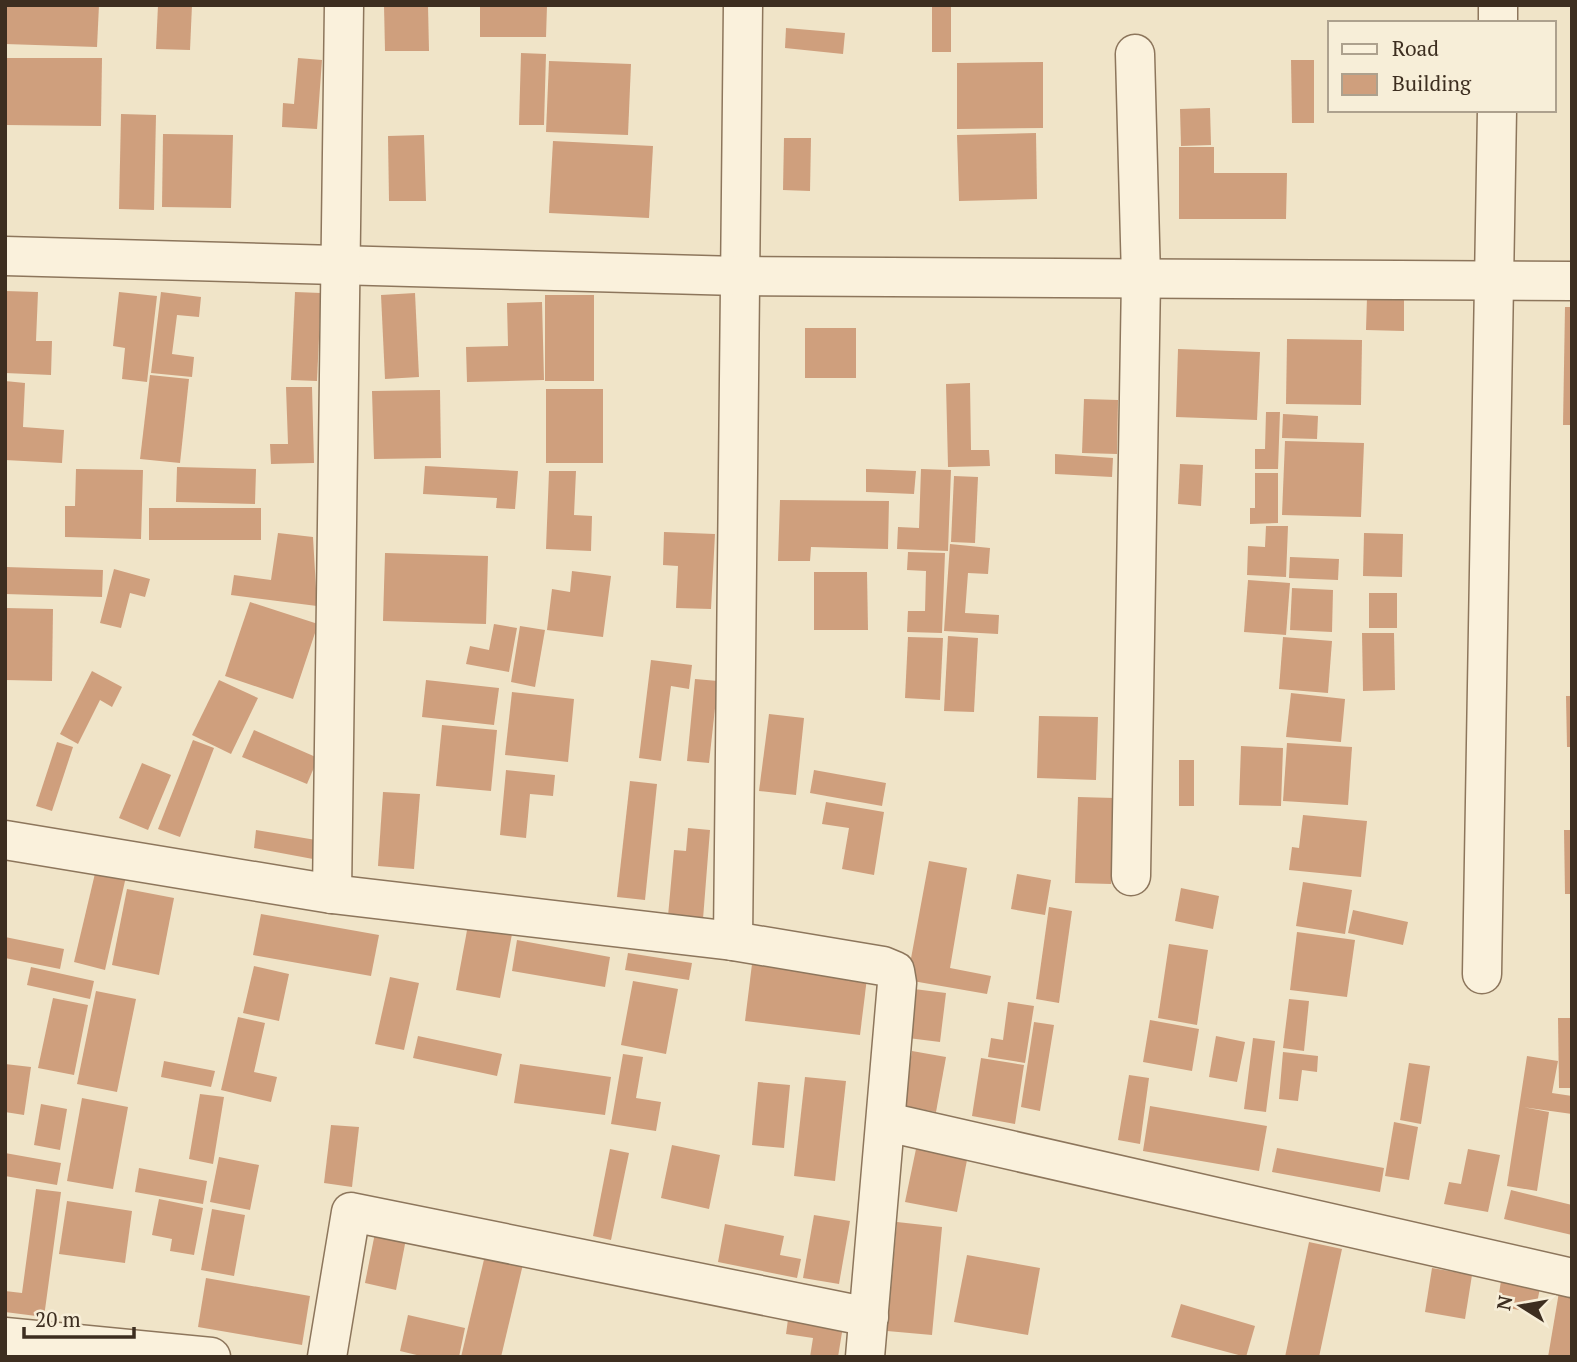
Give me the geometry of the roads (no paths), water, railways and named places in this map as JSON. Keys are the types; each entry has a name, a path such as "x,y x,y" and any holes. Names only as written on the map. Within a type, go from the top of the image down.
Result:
{"street":[{"path":"332,894 338,265 344,5"},
{"path":"733,941 738,276 743,5"},
{"path":"1130,876 1141,278 1135,54"},
{"path":"1482,974 1497,112"},
{"path":"5,256 738,276 1572,281"},
{"path":"5,840 332,894 733,941 883,966 895,971 897,982 887,1122 865,1357"},
{"path":"887,1122 1572,1278"},
{"path":"327,1357 351,1212 869,1317"},
{"path":"5,1337 211,1357"}]}
